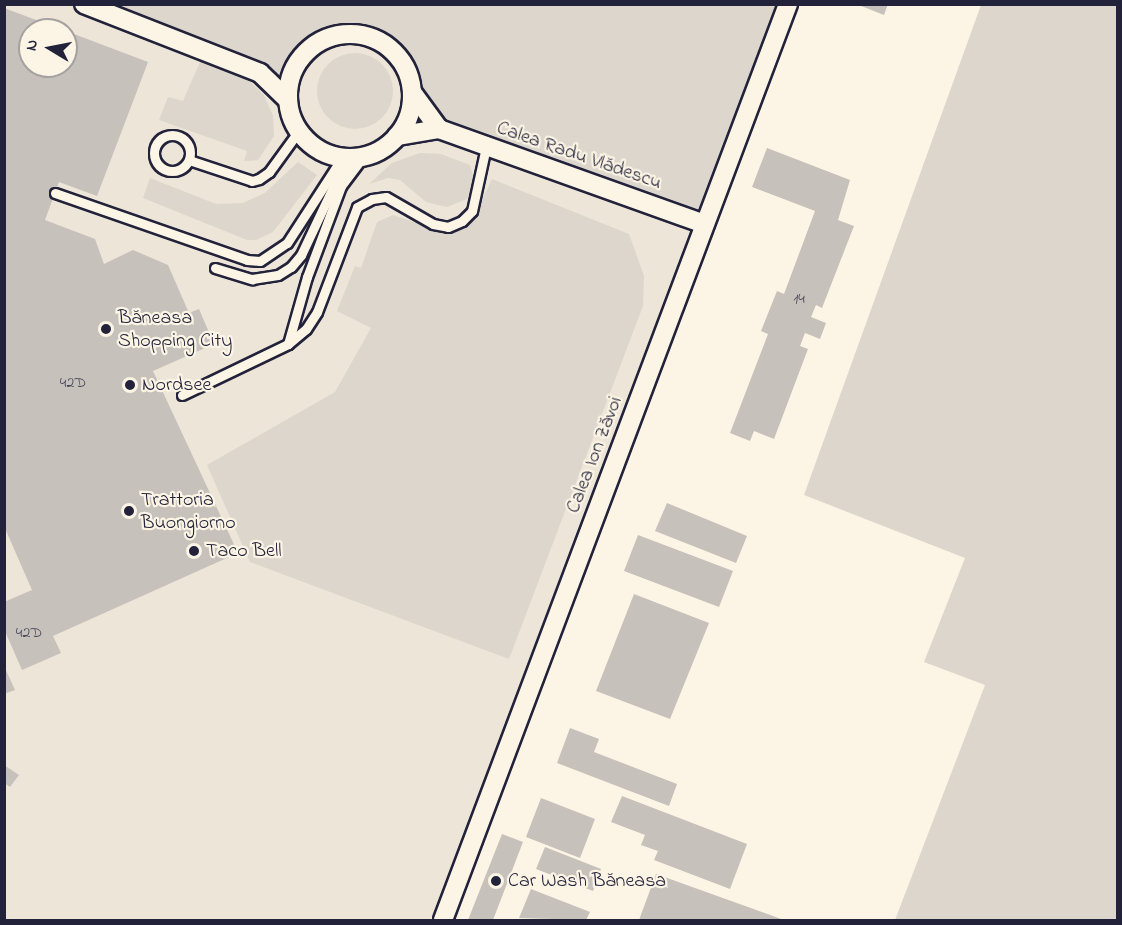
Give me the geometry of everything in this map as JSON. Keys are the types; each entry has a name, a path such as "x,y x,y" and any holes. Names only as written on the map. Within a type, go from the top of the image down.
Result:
{"street":[{"path":"84,4 260,73 287,99 298,132 318,149 352,158 376,153 397,136 409,117 412,92 406,69 396,54 366,35 330,36 309,48 295,65 287,99"},
{"name":"Calea Ion Zăvoi","path":"443,921 788,4"},
{"path":"260,73 295,65"},
{"path":"397,136 439,129 412,92"},
{"name":"Calea Radu Vlădescu","path":"439,129 705,224"}],"lane":[{"path":"189,160 252,181 258,180 269,172 298,132"},
{"path":"167,135 179,136 190,149 189,160 181,169 169,171 155,160 155,147 167,135"},
{"path":"182,395 288,344 317,312 357,207 372,199 386,197 433,224 448,227 462,221 472,211 479,191 486,147"},
{"path":"288,344 307,277 352,158"},
{"path":"55,193 247,260 260,261 287,243 352,158"},
{"path":"215,268 252,279 278,275 291,267 301,255 335,183 352,158"}],"shaded area":[{"path":"5,5 84,5 287,87 301,56 319,41 342,33 366,35 396,54 406,69 412,92 409,117 705,224 443,920 5,920"},
{"path":"84,5 788,5 705,224 409,117 412,92 406,69 396,54 355,33 330,36 309,48 295,65 288,87"},
{"path":"981,5 1117,5 1117,920 895,920 985,685 924,662 965,558 804,495"},
{"path":"355,53 369,56 382,64 390,77 393,91 390,105 382,118 369,126 355,129 341,126 328,118 320,105 317,91 320,77 328,64 341,56"},
{"path":"201,60 247,79 264,95 273,116 274,136 258,160 244,161 247,151 159,120 168,97 183,101"},
{"path":"420,153 441,154 470,165 474,180 467,199 447,207 426,202 400,180 388,178 369,184 392,163"},
{"path":"298,162 317,175 273,232 256,240 247,240 143,198 150,178 216,204 243,203 265,193"},
{"path":"492,179 629,234 644,276 643,306 509,659 250,562 207,465 335,392 371,328 337,311 355,266 361,268 377,222 393,215 449,234 472,221"}],"building":[{"path":"856,4 888,4 884,15"},
{"name":"Băneasa Shopping City","path":"4,8 31,18 18,18 18,78 78,78 78,36 148,62 97,196 59,182 45,220 95,239 104,264 133,250 168,265 189,313 199,309 214,344 153,371 238,553 53,636 61,653 22,670 4,629 4,602 32,590 4,526"},
{"path":"767,148 850,180 838,220 854,226 822,308 816,305 811,317 826,323 820,339 805,333 800,346 808,349 774,439 754,431 750,441 730,433 768,334 761,331 777,291 784,294 815,211 752,187"},
{"path":"667,503 747,536 736,563 655,531"},
{"path":"638,535 733,571 719,607 624,571"},
{"path":"634,594 709,623 670,719 596,691"},
{"path":"4,666 15,690 4,694"},
{"path":"570,728 599,739 594,752 677,784 669,806 557,763"},
{"path":"4,765 19,775 10,787 4,783"},
{"path":"622,796 747,844 730,889 654,860 658,851 641,845 645,835 611,822"},
{"path":"541,798 595,819 580,858 526,837"},
{"name":"Car Wash Băneasa","path":"502,834 523,842 493,920 468,920"},
{"path":"545,847 601,869 593,891 536,869"},
{"path":"656,874 784,920 639,920"},
{"path":"531,889 590,912 586,920 519,918"}],"place":[{"name":"Băneasa Shopping City","path":"106,329"},
{"name":"Nordsee","path":"130,385"},
{"name":"Trattoria Buongiorno","path":"129,511"},
{"name":"Taco Bell","path":"194,551"},
{"name":"Car Wash Băneasa","path":"496,881"}]}
